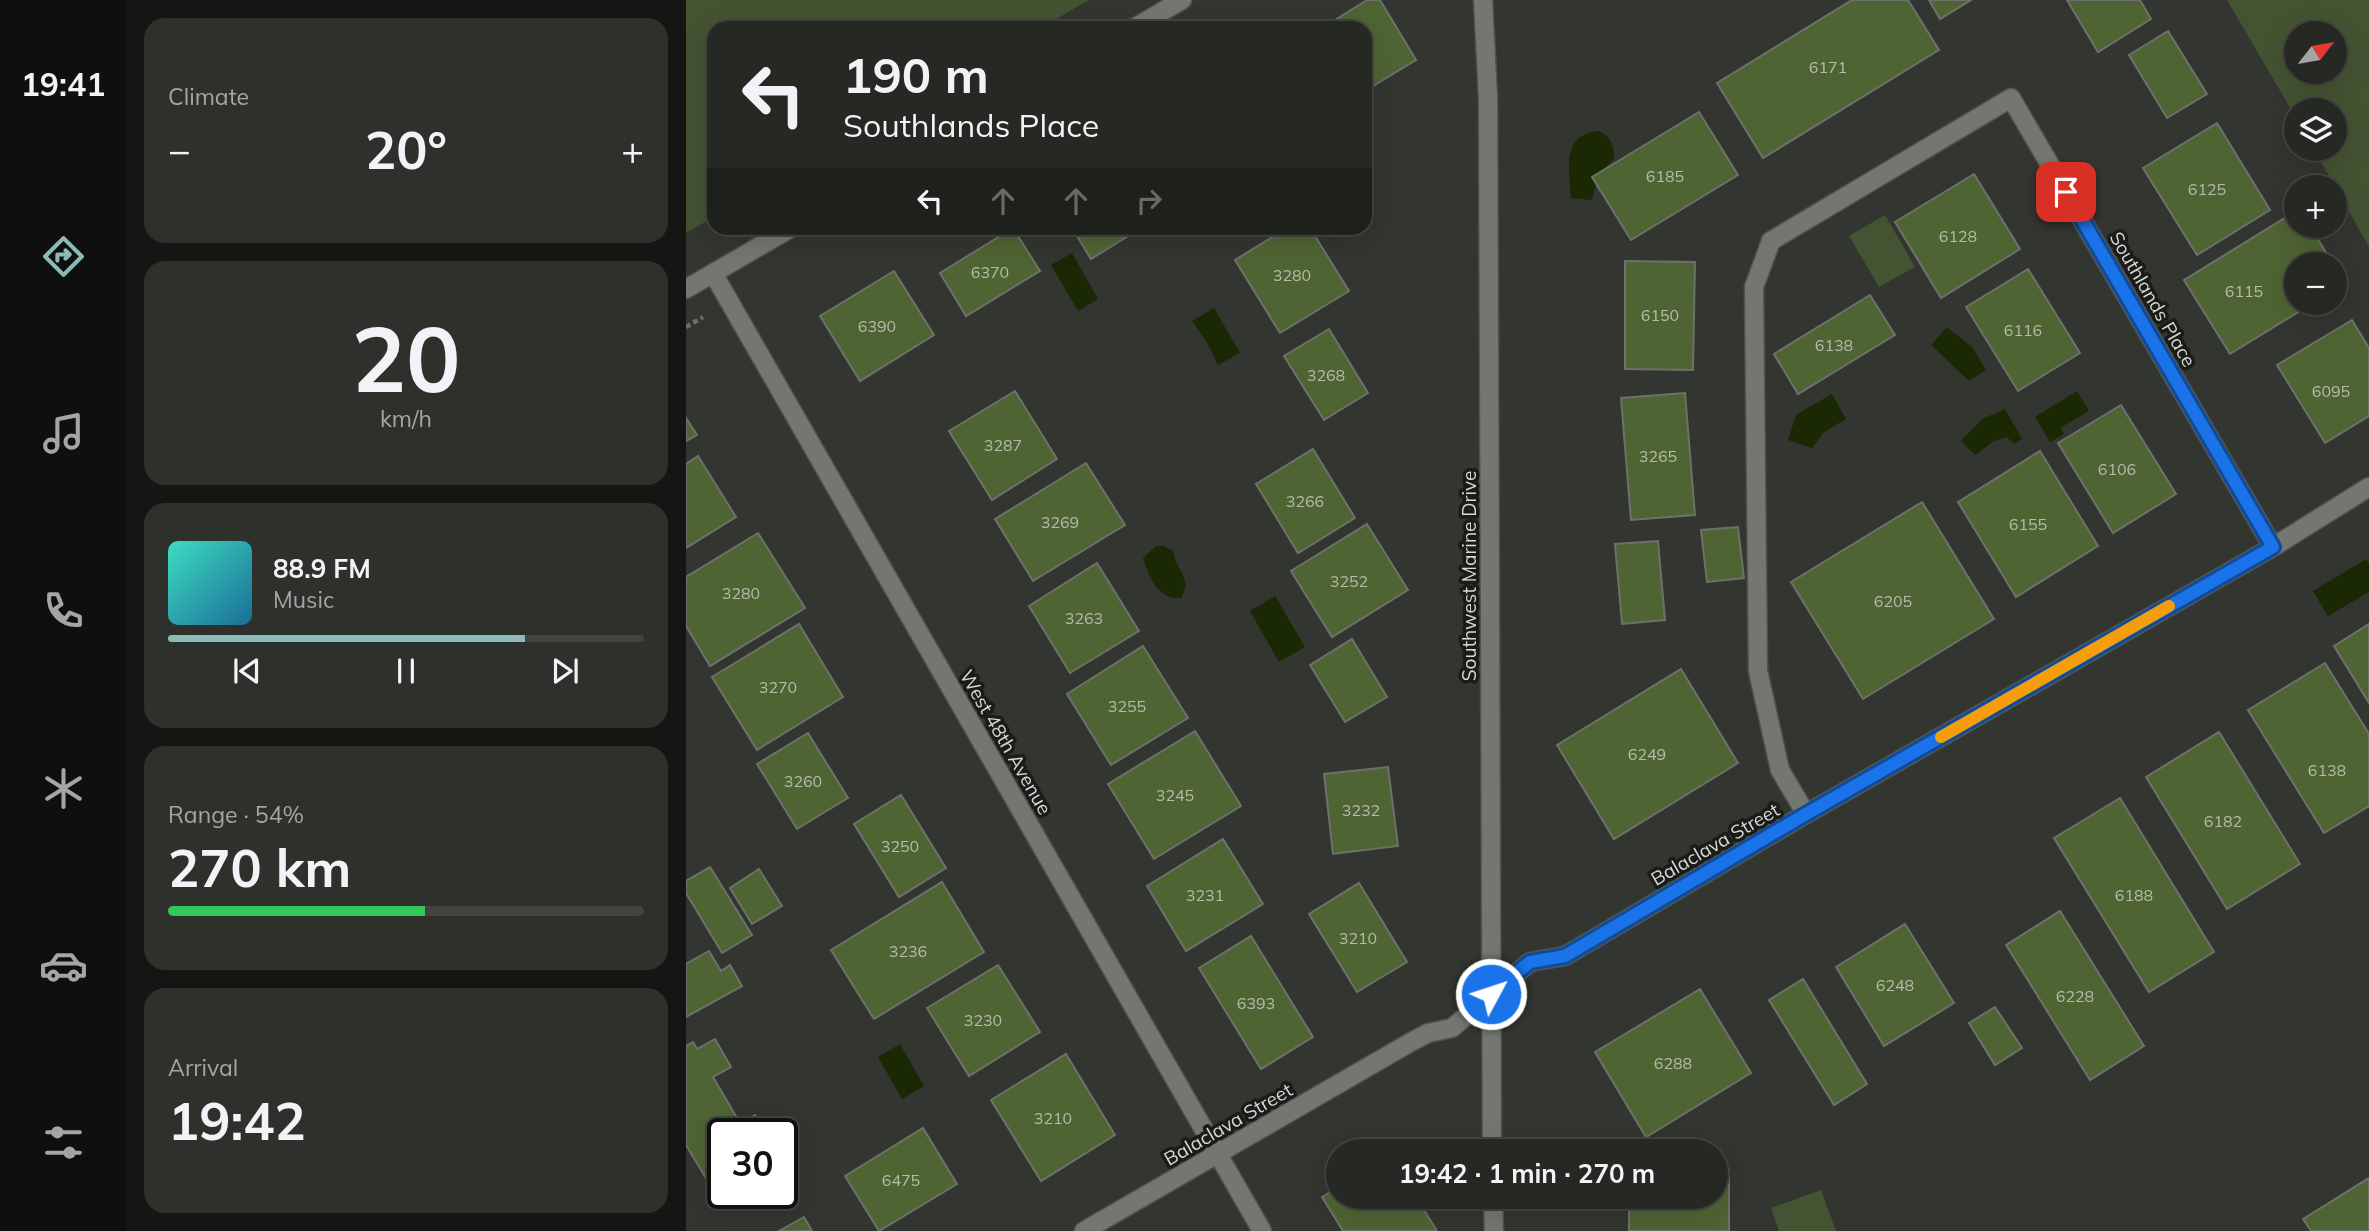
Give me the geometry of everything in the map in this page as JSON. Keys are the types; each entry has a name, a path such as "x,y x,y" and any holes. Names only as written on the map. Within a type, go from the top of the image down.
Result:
{"street":[{"path":"1146,21 1182,0"},
{"name":"Southwest Marine Drive","path":"1483,0 1488,97 1492,1139"},
{"name":"Southlands Place","path":"1806,814 1780,770 1758,671 1754,287 1771,242 2011,97 2273,547"},
{"path":"686,289 779,235"},
{"name":"West 48th Avenue","path":"713,273 1262,1231"},
{"name":"Balaclava Street","path":"1084,1231 1411,1042 1428,1033 1452,1028 1530,962 1565,956 1806,814 2273,547 2369,487"},
{"path":"1493,1209 1494,1231"}],"path":[{"path":"686,327 703,317"}],"shaded area":[{"path":"686,0 1089,0 1053,21 707,21 707,221 686,233"},
{"path":"2227,0 2369,0 2369,247 2347,208 2347,175 2329,175 2321,161 2347,161 2347,98 2284,98"},
{"path":"1599,131 1611,142 1614,159 1598,175 1592,200 1571,198 1569,165 1573,146 1578,139"},
{"path":"1885,215 1915,267 1879,287 1849,236"},
{"path":"1072,253 1098,299 1078,311 1051,265"},
{"path":"1214,308 1240,353 1218,365 1207,342 1192,321"},
{"path":"1947,327 1973,348 1986,370 1969,381 1931,345"},
{"path":"2077,391 2089,411 2060,428 2064,434 2050,442 2035,417"},
{"path":"1832,394 1846,419 1824,432 1812,448 1788,440 1796,415"},
{"path":"2005,409 2022,439 2014,444 2007,437 1994,441 1975,455 1961,441 1982,419"},
{"path":"1156,546 1164,546 1173,551 1185,580 1181,598 1173,598 1160,591 1148,573 1143,558"},
{"path":"2366,559 2369,564 2369,592 2328,616 2313,591"},
{"path":"1275,596 1305,647 1279,662 1250,611"},
{"path":"900,1044 924,1086 902,1099 878,1057"},
{"path":"1821,1190 1836,1231 1779,1231 1771,1208"}],"building":[{"path":"1367,0 1380,0 1416,60 1372,87 1372,21 1333,21"},
{"path":"1852,0 1908,0 1939,50 1763,158 1717,83"},
{"path":"1929,0 1971,0 1940,19"},
{"path":"2067,0 2140,0 2151,19 2098,52"},
{"path":"2168,31 2207,94 2167,118 2129,55"},
{"path":"1699,112 1738,175 1631,240 1592,177"},
{"path":"2217,123 2270,210 2197,255 2143,168"},
{"path":"1974,174 2020,249 1941,298 1895,222"},
{"path":"2284,218 2284,238 2317,238 2326,252 2284,252 2284,315 2293,315 2230,354 2184,280"},
{"path":"1002,235 1017,235 1040,271 966,316 940,273"},
{"path":"1076,235 1130,235 1091,259"},
{"path":"1276,235 1314,235 1349,291 1280,333 1235,260"},
{"path":"1625,261 1695,262 1693,370 1625,369"},
{"path":"2028,269 2080,353 2018,391 1966,307"},
{"path":"894,271 934,335 860,381 820,316"},
{"path":"1870,295 1895,335 1798,394 1774,354"},
{"path":"2352,320 2369,348 2369,416 2325,443 2277,365"},
{"path":"1329,329 1368,393 1324,420 1284,356"},
{"path":"1015,391 1057,459 992,500 949,431"},
{"path":"1685,393 1695,515 1631,520 1621,398"},
{"path":"2121,405 2176,494 2113,533 2058,443"},
{"path":"686,418 697,435 686,441"},
{"path":"1313,449 1355,518 1298,553 1256,484"},
{"path":"2040,451 2098,546 2016,597 1958,502"},
{"path":"698,456 736,517 686,548 686,464"},
{"path":"1086,463 1125,525 1033,581 995,519"},
{"path":"1922,502 1994,619 1863,699 1791,582"},
{"path":"1367,524 1408,590 1332,637 1291,571"},
{"path":"1738,527 1744,578 1707,582 1701,530"},
{"path":"758,533 805,608 710,666 686,626 686,577"},
{"path":"1658,541 1665,620 1622,624 1615,544"},
{"path":"1097,563 1139,631 1070,673 1029,606"},
{"path":"799,624 843,697 757,750 712,677"},
{"path":"2369,624 2369,703 2334,646"},
{"path":"1352,639 1387,697 1345,722 1310,665"},
{"path":"1143,646 1188,718 1111,765 1067,694"},
{"path":"2325,663 2369,734 2369,806 2324,833 2248,710"},
{"path":"1681,669 1738,763 1614,839 1557,745"},
{"path":"1195,731 1241,806 1154,859 1108,784"},
{"path":"2219,732 2300,864 2227,909 2146,777"},
{"path":"808,733 848,798 797,829 757,764"},
{"path":"1388,767 1398,846 1333,854 1324,774"},
{"path":"901,795 946,868 899,897 854,824"},
{"path":"2120,798 2214,952 2149,992 2054,838"},
{"path":"1223,839 1263,904 1186,951 1147,886"},
{"path":"710,867 752,935 722,953 686,893 686,881"},
{"path":"759,869 782,906 752,924 730,888"},
{"path":"942,882 984,952 874,1019 831,950"},
{"path":"1359,883 1407,962 1357,992 1309,914"},
{"path":"2060,911 2144,1046 2090,1080 2006,945"},
{"path":"1905,924 1954,1003 1884,1046 1836,967"},
{"path":"1251,936 1313,1037 1261,1069 1199,968"},
{"path":"709,951 721,971 730,965 742,986 686,1017 686,964"},
{"path":"998,965 1040,1032 969,1076 927,1008"},
{"path":"1803,979 1867,1084 1834,1105 1769,1000"},
{"path":"1700,989 1751,1073 1646,1137 1595,1052"},
{"path":"1995,1007 2022,1048 1995,1065 1969,1023"},
{"path":"715,1039 731,1067 713,1077 737,1118 707,1118 707,1180 686,1145 686,1046 693,1042 697,1049"},
{"path":"1066,1054 1115,1135 1041,1181 991,1100"},
{"path":"923,1128 957,1184 879,1231 845,1176"},
{"path":"1729,1169 1729,1231 1629,1231 1629,1209 1728,1209"},
{"path":"2369,1178 2369,1231 2311,1231 2303,1219"},
{"path":"1329,1209 1423,1209 1437,1231 1343,1231"},
{"path":"804,1217 812,1231 779,1231"}],"slow traffic":[{"path":"1941,737 2169,606"}],"route":[{"path":"1491,994 1530,962 1565,956 1806,814 2273,547 2066,192"}]}
